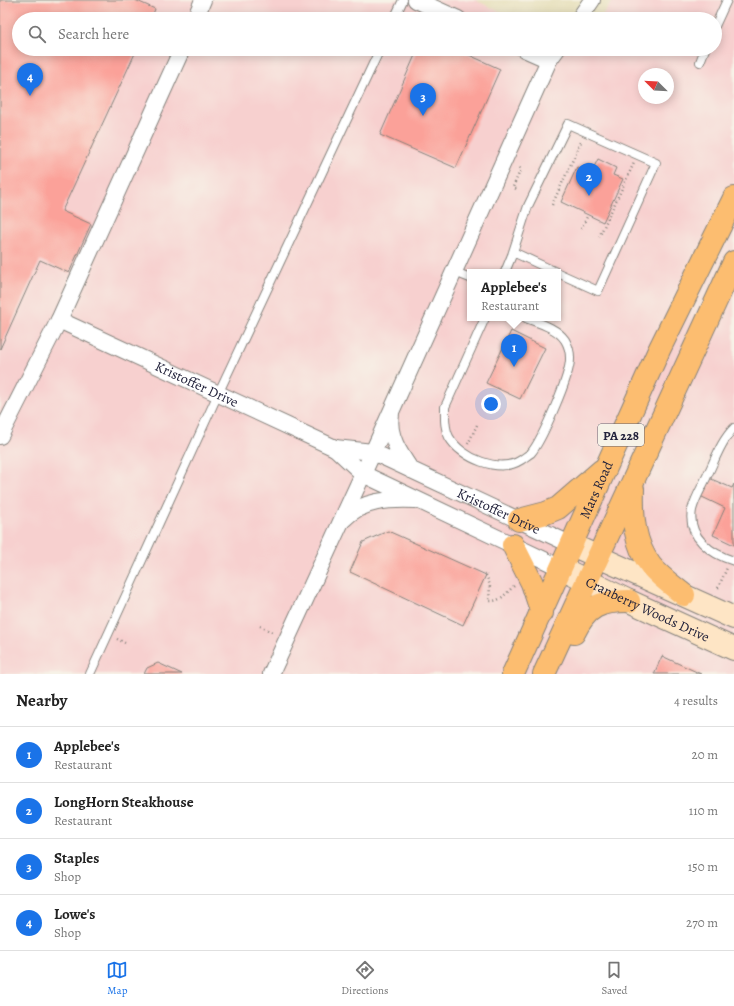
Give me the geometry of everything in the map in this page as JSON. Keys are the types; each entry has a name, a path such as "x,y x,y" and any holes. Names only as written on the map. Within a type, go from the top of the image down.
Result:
{"main road":[{"name":"Mars Road","path":"513,674 542,613 659,350 734,198"},
{"name":"Mars Road","path":"544,674 734,262"},
{"path":"518,520 546,513 558,508 608,466"},
{"path":"634,480 633,518 639,544 652,567 684,595"},
{"path":"513,545 532,583 542,613"},
{"path":"555,674 580,622 588,612 604,602 629,601"}],"street":[{"path":"198,12 203,0"},
{"path":"416,0 443,12"},
{"path":"584,12 592,0"},
{"path":"0,436 59,320 179,56"},
{"path":"271,674 374,452 553,56"},
{"name":"Kristoffer Drive","path":"59,320 335,448 363,474 562,568"},
{"path":"392,411 391,425 394,440 400,454 411,470"},
{"name":"Kristoffer Drive","path":"335,448 374,452 572,545"},
{"path":"340,525 348,515 369,504 389,501 418,500"},
{"name":"Cranberry Woods Drive","path":"572,545 734,618"},
{"name":"Cranberry Woods Drive","path":"562,568 629,601 734,649"}],"lane":[{"path":"397,12 403,0"},
{"path":"721,12 727,0"},
{"path":"90,674 218,394 377,56"},
{"path":"700,62 702,56"},
{"path":"505,269 513,252 528,206 568,124 656,163 598,291 561,274"},
{"path":"513,252 550,269"},
{"path":"455,272 467,277"},
{"path":"484,321 446,407 445,421 448,436 464,454 487,464 499,465 520,461 531,453 541,437 567,377 570,358 567,344 558,332 533,321"},
{"path":"734,428 723,442 716,456 693,508 691,520 693,530 699,540 711,550 726,559 734,561"}],"path":[{"path":"552,205 585,132"},
{"path":"599,237 637,155"},
{"path":"514,173 517,167 521,169 513,187 516,189"},
{"path":"581,229 588,215"},
{"path":"490,412 495,401"},
{"path":"464,454 477,425"},
{"path":"486,575 490,585 489,602 502,599 518,582"},
{"path":"115,638 125,642"}],"shaded area":[{"path":"0,0 475,0 501,12 12,12 12,56 722,56 722,12 605,12 614,0 734,0 734,674 0,674"}],"building":[{"path":"0,0 135,0 155,9 154,12 12,12 12,56 134,56 62,211 91,224 69,273 40,260 0,349"},
{"path":"415,56 471,56 500,69 456,168 380,135"},
{"path":"598,159 616,168 613,175 623,179 603,222 561,202 577,167 585,171 588,164 594,167"},
{"path":"511,331 545,348 520,399 486,383"},
{"path":"709,478 732,488 734,484 734,545 713,535 725,508 700,496"},
{"path":"388,531 486,575 463,625 350,572 363,542"},
{"path":"662,656 701,674 654,674"},
{"path":"158,663 182,674 144,674 147,668"}],"place":[{"name":"Lowe's","path":"30,96"},
{"name":"Staples","path":"423,116"},
{"name":"LongHorn Steakhouse","path":"589,196"},
{"name":"Applebee's","path":"514,367"}]}
